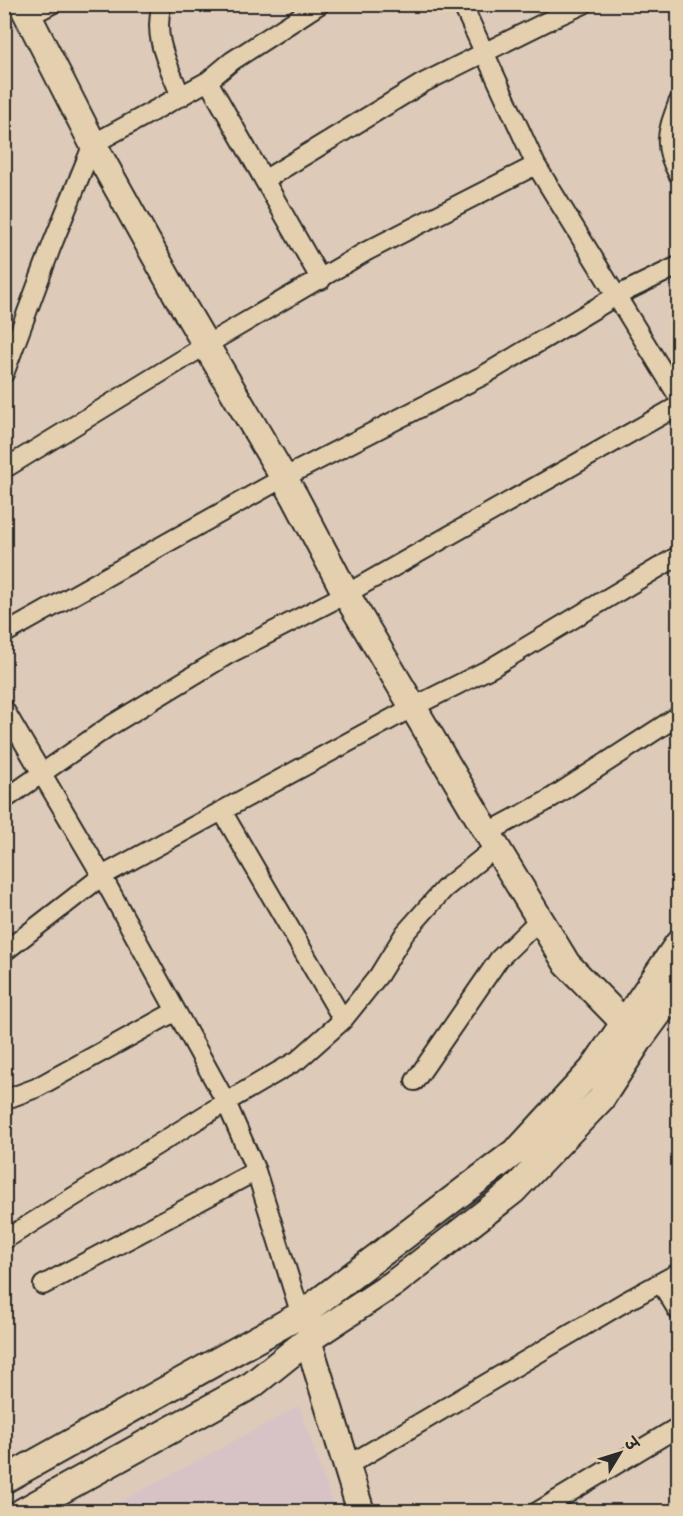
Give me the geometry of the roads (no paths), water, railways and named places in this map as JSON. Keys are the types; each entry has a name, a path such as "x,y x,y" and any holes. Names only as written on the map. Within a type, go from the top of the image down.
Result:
{"main road":[{"path":"26,10 93,144 283,478 346,594 415,706 492,840 567,964 632,1030"},
{"path":"22,1512 243,1390 286,1360 308,1340 393,1284 513,1191 601,1100 632,1030 678,944"},
{"path":"4,1480 302,1314 520,1148 592,1070 678,987"},
{"path":"308,1340 360,1512"}],"street":[{"path":"26,10 52,4"},
{"path":"162,4 157,22 159,40 181,97"},
{"path":"4,374 52,244 93,144 208,81 232,61 320,4"},
{"path":"462,4 536,165 678,396"},
{"path":"264,180 423,84 560,9 584,4"},
{"path":"208,81 321,280"},
{"path":"678,103 666,137 672,162 678,174"},
{"path":"4,469 206,345 321,280 367,251 536,165"},
{"path":"4,634 283,478 484,375 616,296 678,266"},
{"path":"4,800 108,727 227,655 346,594 678,406"},
{"path":"4,952 102,876 415,706 490,668 678,556"},
{"path":"4,709 102,876 226,1102 256,1171 302,1314 308,1340"},
{"path":"4,1240 298,1060 343,1020 379,975 405,933 492,840 545,802 678,716"},
{"path":"222,811 343,1020"},
{"path":"415,1081 499,959 540,919"},
{"path":"4,1100 36,1088 176,1011"},
{"path":"43,1286 256,1171"},
{"path":"345,1467 678,1273"},
{"path":"661,1283 678,1311"},
{"path":"537,1512 678,1427"}]}
